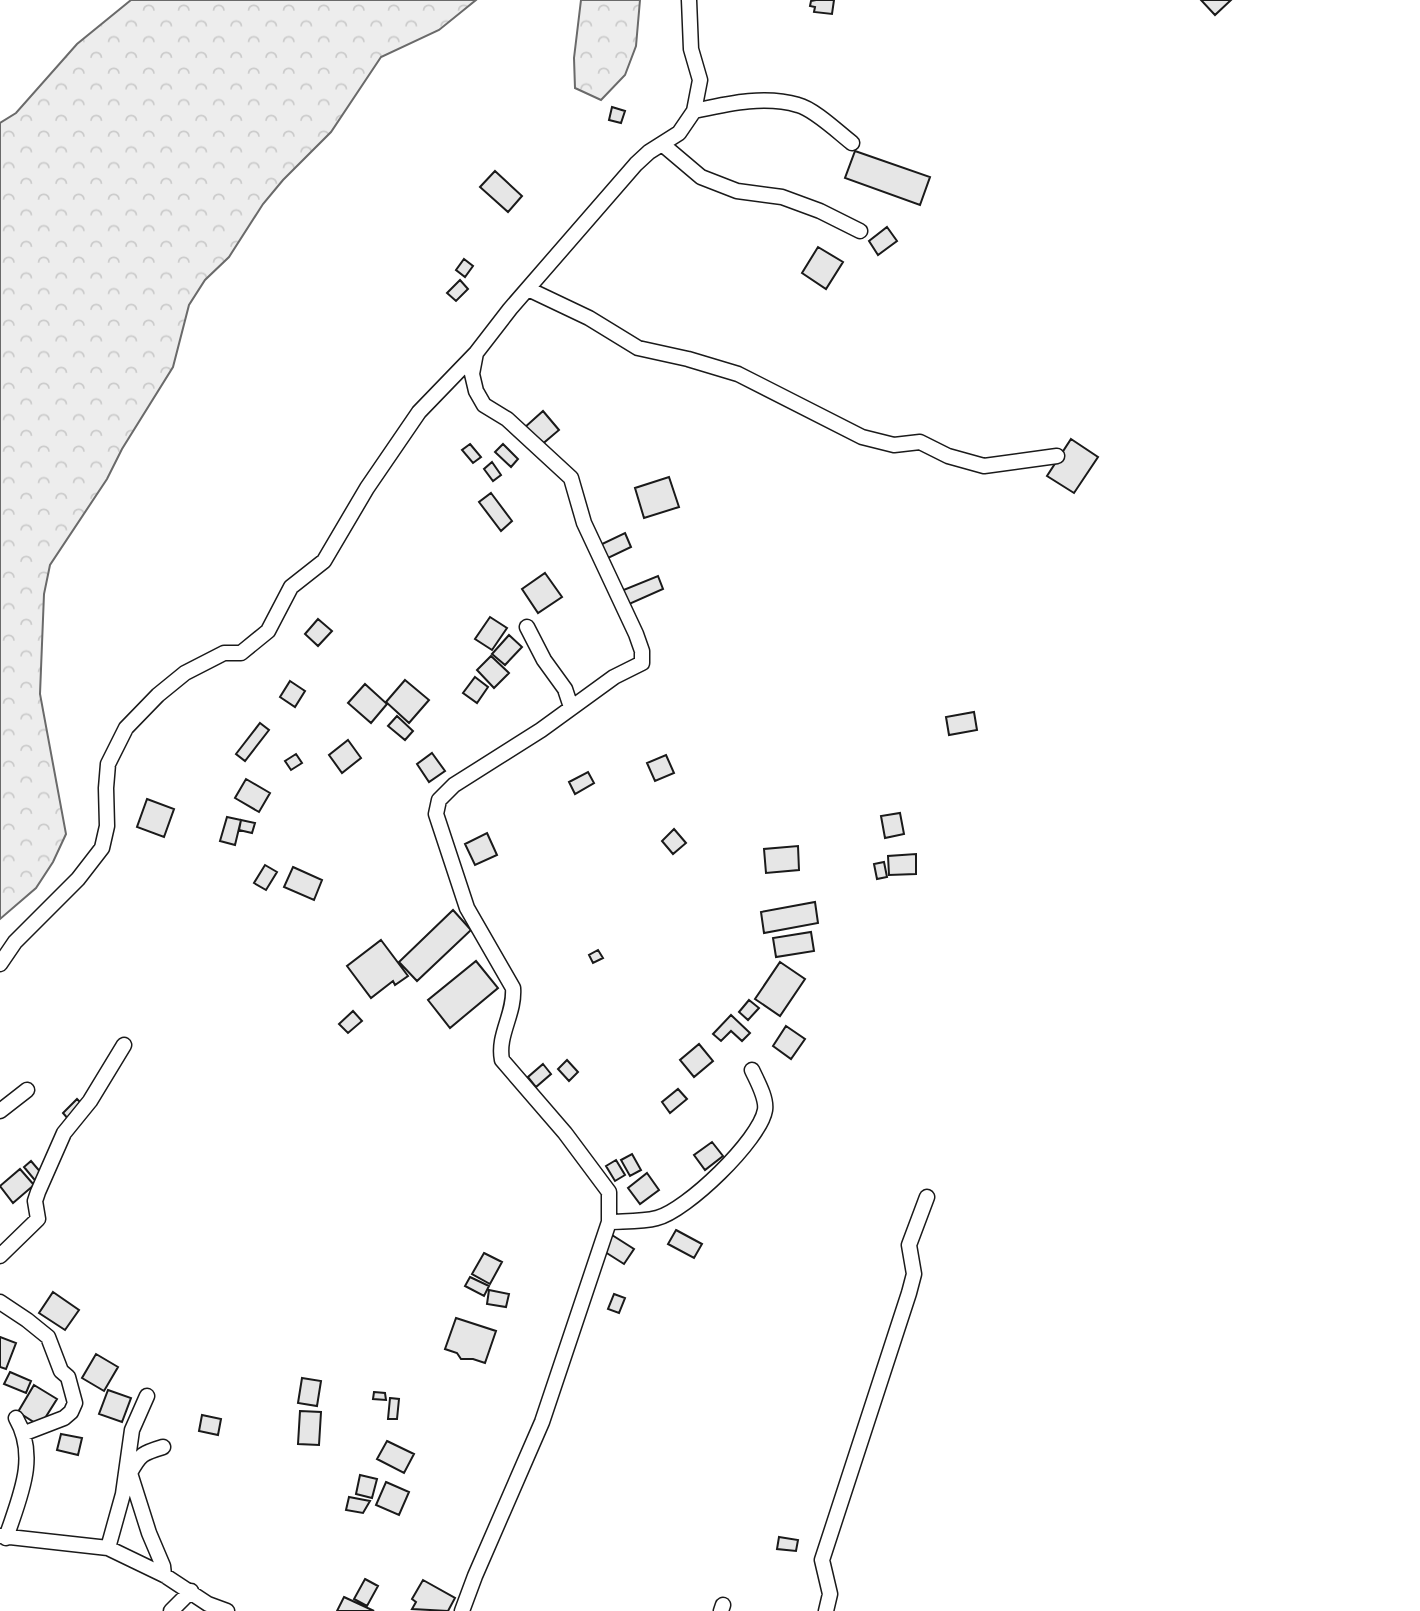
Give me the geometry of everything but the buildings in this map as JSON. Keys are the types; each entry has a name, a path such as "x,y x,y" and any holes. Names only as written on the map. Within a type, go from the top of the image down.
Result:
{"street":[{"path":"0,964 7,941 70,888 102,848 107,826 108,764 126,728 158,695 185,673 223,653 240,653 268,631 291,587 324,561 367,488 419,412 476,353 636,164 649,152 680,133 694,111 700,80 691,49 689,0"},
{"path":"694,111 731,103 763,101 800,105 852,143"},
{"path":"662,144 701,177 737,191 782,197 860,230"},
{"path":"528,289 589,318 638,348 738,374 862,437 894,445 920,442 948,456 984,466 1057,456"},
{"path":"462,1611 542,1422 609,1222 609,1192 565,1133 502,1060 500,1047 514,1002 513,988 467,908 436,814 439,800 454,785 541,730 614,677 642,663 642,651 636,634 584,523 570,478 507,419 484,405 476,391 472,373 476,353"},
{"path":"527,627 544,660 565,689 571,707"},
{"path":"0,1256 38,1219 38,1192 64,1133 90,1101 124,1045"},
{"path":"609,1222 657,1218 677,1209 705,1188 746,1145 762,1120 765,1108 752,1070"},
{"path":"0,1111 27,1090"},
{"path":"826,1611 831,1594 822,1560 909,1293 914,1274 909,1245 927,1197"},
{"path":"0,1302 48,1337 61,1371 68,1377 75,1404 64,1418 25,1433"},
{"path":"108,1548 123,1494 132,1430 147,1396"},
{"path":"16,1418 25,1433 28,1468 3,1537 108,1548 164,1575 208,1604 227,1611"},
{"path":"163,1447 138,1457 130,1473 164,1575"},
{"path":"171,1611 191,1591"}],"green space":[{"path":"131,0 476,0 439,30 381,57 331,132 283,180 263,204 229,257 205,280 189,305 173,367 122,449 107,479 50,565 44,594 40,694 66,834 53,862 36,888 0,919 0,123 16,113 77,44"},
{"path":"581,0 640,0 636,46 625,75 601,100 575,88 574,58"}]}
